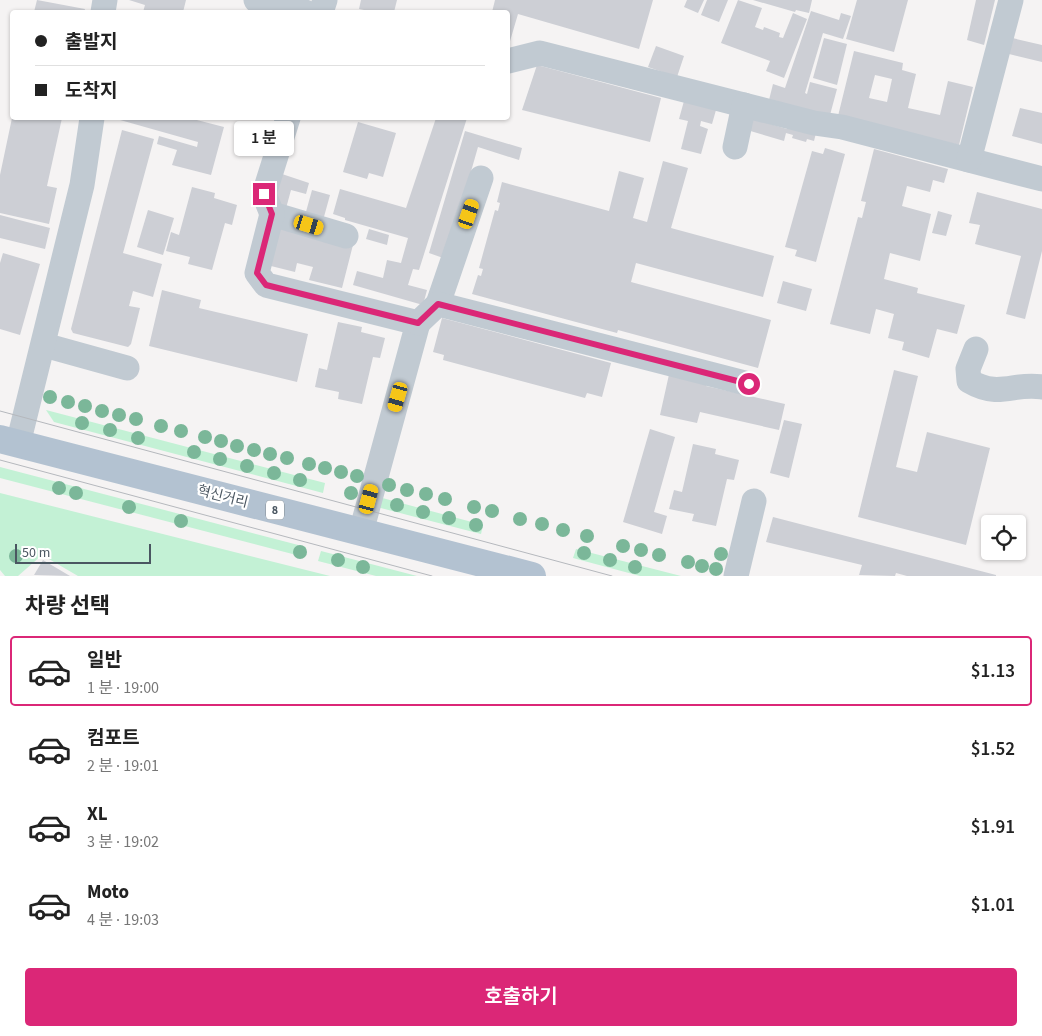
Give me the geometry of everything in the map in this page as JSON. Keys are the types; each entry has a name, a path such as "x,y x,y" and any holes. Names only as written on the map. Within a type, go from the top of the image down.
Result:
{"main road":[{"name":"혁신거리","path":"9,442 532,576"}],"street":[{"path":"256,0 297,10"},
{"path":"969,160 1011,0"},
{"path":"510,60 540,53 814,123 842,127 1042,179"},
{"path":"735,147 744,105"},
{"path":"9,442 44,346 82,185 92,120"},
{"path":"287,120 264,194 272,214 257,273 266,285 418,323"},
{"path":"361,532 418,323 438,304 481,178"},
{"path":"272,214 346,236"},
{"path":"438,304 749,384"},
{"path":"44,346 127,368"},
{"path":"976,350 968,369 969,381 983,389 1004,390 1042,387"},
{"path":"736,576 754,501"}],"green space":[{"path":"46,410 325,483 323,493 54,422"},
{"path":"0,467 306,547 304,557 0,478"},
{"path":"0,493 330,576 78,576 42,555 18,576 5,576 0,570"},
{"path":"375,496 483,525 481,534 373,506"},
{"path":"576,549 681,576 640,576 573,558"},
{"path":"321,551 417,576 376,576 318,561"}],"building":[{"path":"37,0 85,9 85,10 34,10"},
{"path":"129,0 186,0 184,10 144,10 145,5"},
{"path":"361,0 397,0 394,10 359,9"},
{"path":"495,0 653,0 639,49 518,14 510,41 510,10 492,10"},
{"path":"687,0 704,0 698,13 684,7"},
{"path":"707,0 728,0 719,22 701,15"},
{"path":"738,0 762,8 755,27 763,30 764,27 780,33 779,37 783,38 793,13 807,19 784,78 766,71 770,61 721,43"},
{"path":"753,0 812,0 809,13 796,10 795,12"},
{"path":"857,0 908,0 894,52 846,39"},
{"path":"976,0 995,0 984,45 967,40"},
{"path":"811,11 839,20 841,13 851,16 843,39 823,33 805,93 807,94 810,82 837,89 830,115 768,104 773,84 785,88"},
{"path":"1008,37 1042,45 1042,62 1005,53"},
{"path":"824,38 847,44 837,85 813,78"},
{"path":"656,46 684,56 677,77 648,67"},
{"path":"854,51 903,63 902,70 916,74 908,108 940,115 948,81 973,87 959,145 838,116","holes":["875,75 892,79 887,102 869,98"]},
{"path":"537,65 661,98 650,142 522,110"},
{"path":"684,101 716,110 712,124 701,121 700,126 708,129 701,154 681,149 688,121 679,119"},
{"path":"1020,108 1042,113 1042,144 1012,136"},
{"path":"750,118 787,129 788,125 816,133 814,141 807,139 806,142 792,138 793,135 786,133 784,141 747,130"},
{"path":"12,120 62,120 47,186 57,188 49,224 0,213 0,175"},
{"path":"120,120 197,120 224,127 211,175 172,165 177,150 157,144 159,136 197,147 198,142"},
{"path":"435,120 466,120 419,270 413,269 408,285 427,290 423,305 353,285 357,271 383,278 387,260 401,263 408,238 345,220 345,218 333,214 340,189 406,208"},
{"path":"358,122 396,133 383,177 369,173 367,179 343,172"},
{"path":"122,130 154,139 123,253 162,264 153,297 133,291 129,306 140,308 131,344 128,347 73,333 71,329"},
{"path":"465,131 522,148 519,160 478,147 446,259 429,253"},
{"path":"825,148 845,154 816,262 795,256 797,250 785,247 812,151 823,154"},
{"path":"874,149 948,169 944,183 933,180 930,192 907,186 902,206 931,214 920,261 890,253 884,279 918,288 917,293 965,305 957,334 937,329 929,358 902,350 904,342 888,338 894,314 876,309 870,334 830,324 858,217 862,218 866,202 861,201"},
{"path":"663,161 688,168 671,228 774,256 763,297 636,263 631,282 771,320 758,368 618,330 617,333 472,294 478,275 481,276 483,269 479,268 495,210 498,211 500,203 497,202 502,182 609,211 619,171 644,178 633,218 647,222"},
{"path":"282,174 309,183 306,194 291,190 285,212 272,208"},
{"path":"192,187 215,193 214,198 237,205 232,225 225,223 212,270 188,264 190,257 166,251 171,232 179,235"},
{"path":"312,190 330,195 322,224 304,219"},
{"path":"977,192 1042,209 1042,251 1025,319 1006,314 1021,256 975,244 980,225 969,223"},
{"path":"148,210 174,218 163,255 137,247"},
{"path":"938,211 952,215 946,236 932,233"},
{"path":"0,215 50,228 45,249 0,238"},
{"path":"278,222 354,241 342,288 309,280 313,267 297,263 295,272 267,265"},
{"path":"369,229 389,235 387,245 366,239"},
{"path":"3,253 40,264 20,335 0,329 0,263"},
{"path":"783,281 812,289 806,311 777,303"},
{"path":"162,290 201,300 199,308 308,334 297,382 149,346"},
{"path":"442,318 611,363 602,397 587,393 585,398 443,360 444,355 433,352"},
{"path":"338,322 362,327 361,332 385,338 380,358 373,357 362,404 338,399 339,392 315,387 319,368 327,370"},
{"path":"670,370 707,379 706,386 785,404 779,430 700,412 697,423 660,415"},
{"path":"894,370 918,376 896,467 917,472 927,432 990,448 966,545 858,517"},
{"path":"784,420 802,424 789,478 770,473"},
{"path":"650,429 675,437 654,512 667,516 662,534 623,522"},
{"path":"693,444 716,449 715,454 739,460 734,480 727,479 716,526 692,521 694,514 669,509 674,490 682,492"},
{"path":"773,517 996,576 907,576 896,573 895,576 859,575 862,565 766,542"},
{"path":"43,560 70,576 34,575"}],"tram line":[{"path":"0,411 612,576"},
{"path":"0,460 432,576"}],"route":[{"path":"264,194 272,214 257,273 266,285 418,323 438,304 749,384"}]}
